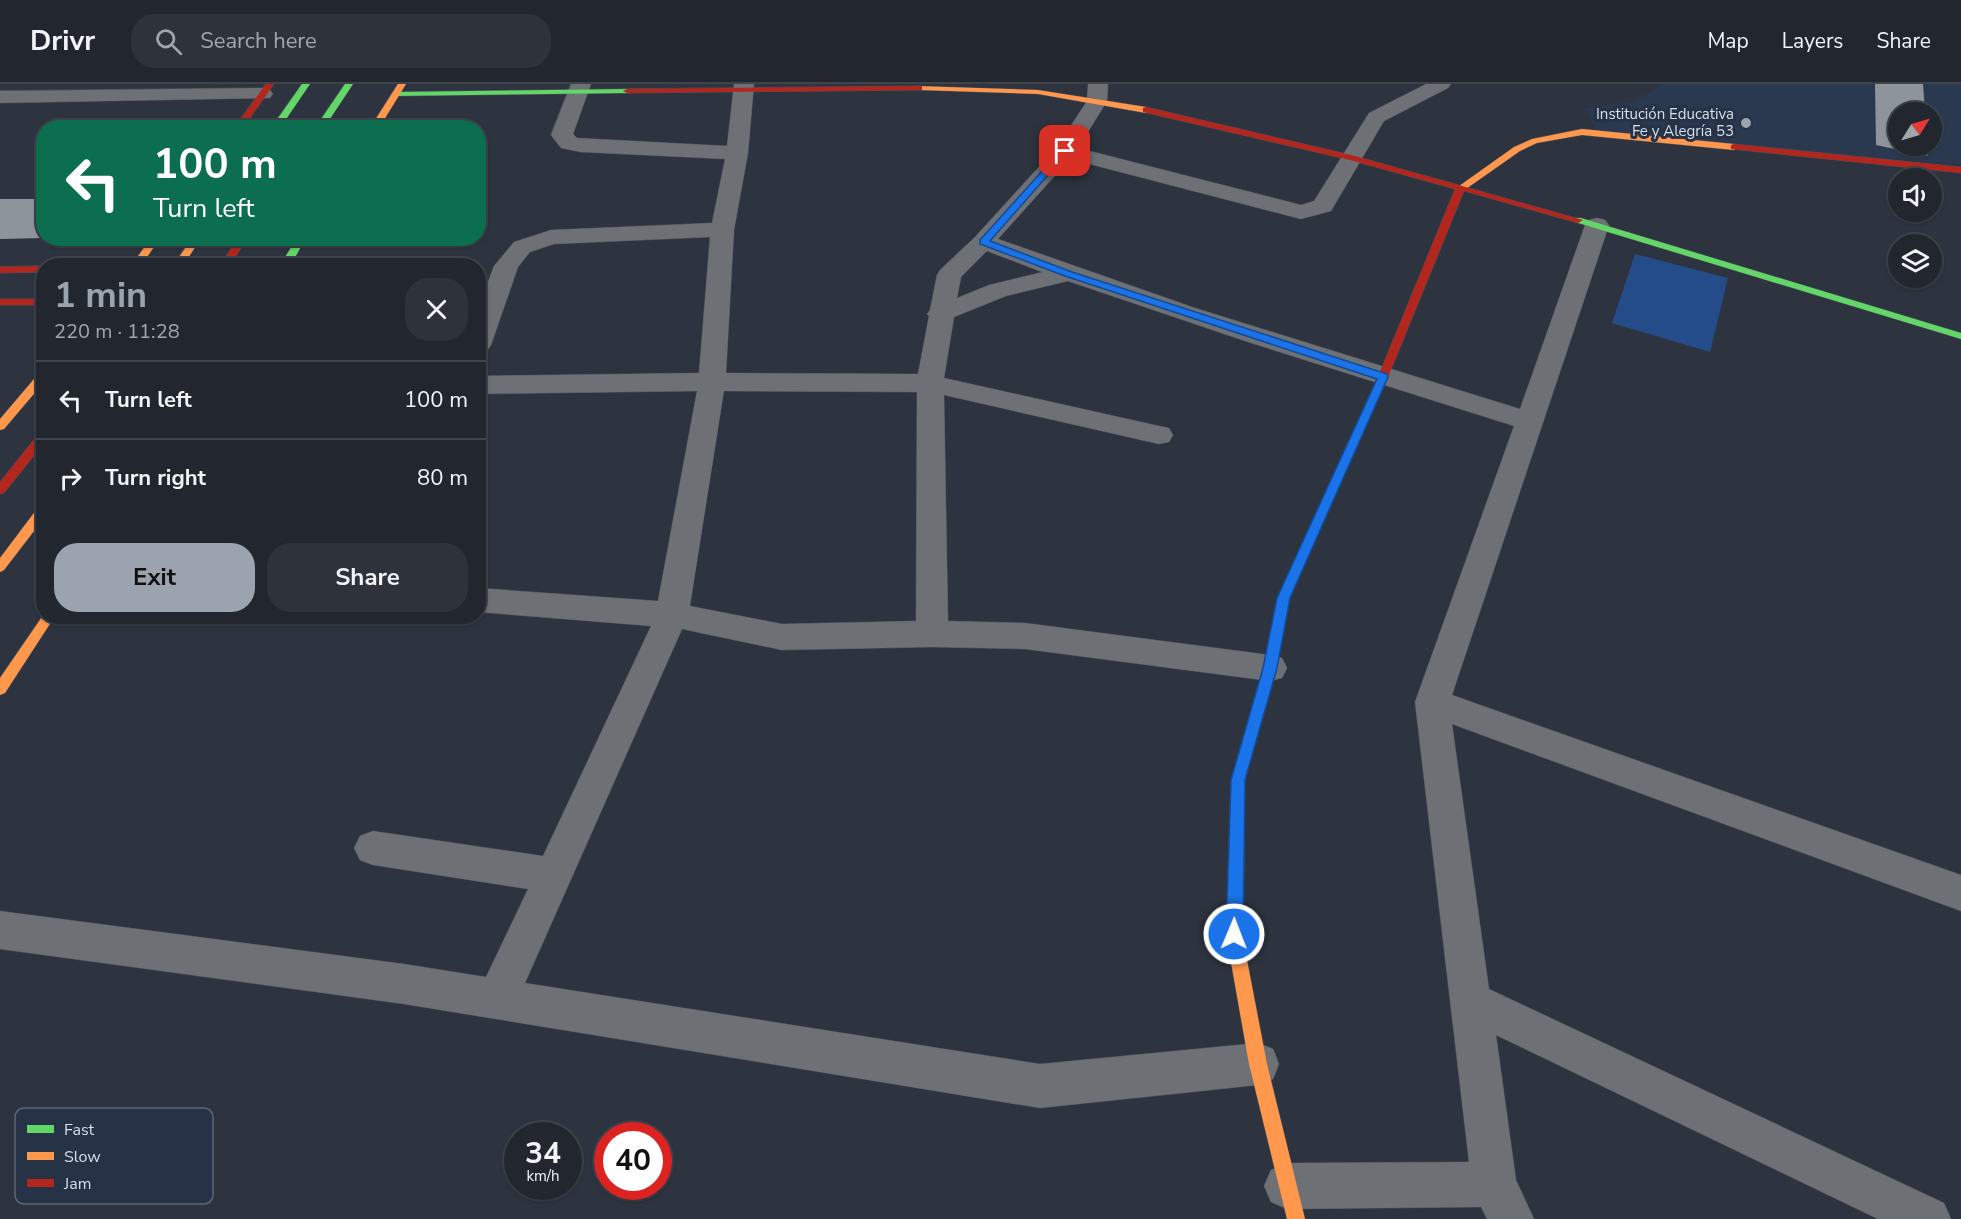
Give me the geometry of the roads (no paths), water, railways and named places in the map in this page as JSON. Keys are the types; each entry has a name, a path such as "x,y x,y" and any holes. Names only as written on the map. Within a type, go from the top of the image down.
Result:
{"street":[{"path":"281,120 306,84"},
{"path":"324,120 349,84"},
{"path":"1065,151 1301,212 1323,206 1376,117 1436,85"},
{"path":"379,120 398,89 961,86 1038,92 1098,93 1352,158 1597,225 1961,336"},
{"path":"497,999 672,615 712,382 722,230 737,153 743,87"},
{"path":"580,88 562,135 569,143 581,146 737,153"},
{"path":"0,97 267,89"},
{"path":"244,120 267,89"},
{"path":"932,634 930,383 940,314 949,275 983,242 1065,151 1098,93"},
{"path":"1597,225 1432,702 1469,1001 1503,1202 1292,1202 1258,1064 1234,934 1238,780 1270,668 1284,598 1383,377 1461,187 1517,149 1535,141 1582,132 1961,170"},
{"path":"486,322 506,266 522,247 551,237 722,230"},
{"path":"983,242 1068,274 1383,377 1528,421"},
{"path":"0,270 36,269"},
{"path":"940,314 998,290 1068,274"},
{"path":"0,302 36,302"},
{"path":"486,385 712,382 930,383 1159,435"},
{"path":"0,426 36,383"},
{"path":"0,490 36,445"},
{"path":"0,567 36,519"},
{"path":"486,601 672,615 782,638 932,634 1025,636 1270,668"},
{"path":"0,689 44,624"},
{"path":"1432,702 1961,893"},
{"path":"373,848 554,875"},
{"path":"0,930 404,984 1040,1086 1258,1064"},
{"path":"1469,1001 1928,1219"}],"place":[{"name":"Institución Educativa Fe y Alegría 53","path":"1746,123"}]}
